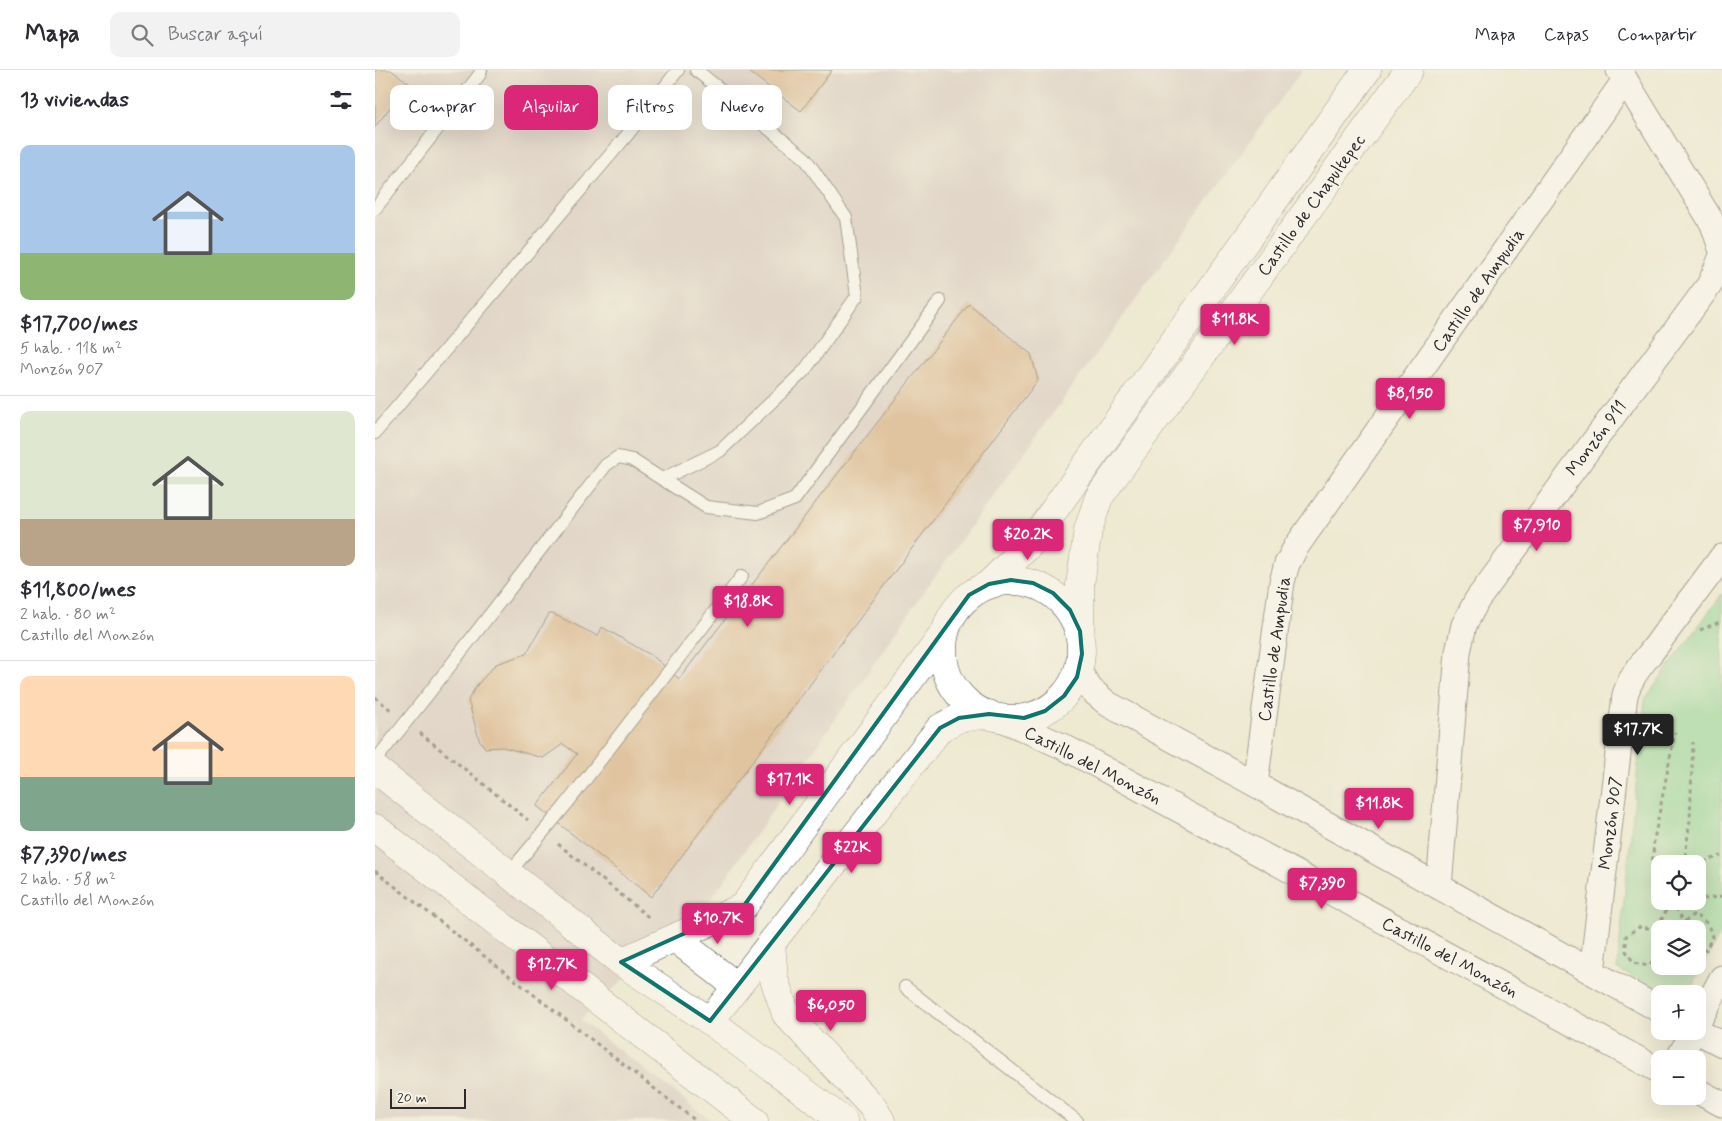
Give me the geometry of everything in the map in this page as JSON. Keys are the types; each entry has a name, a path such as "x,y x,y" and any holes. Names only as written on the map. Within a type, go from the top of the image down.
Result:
{"street":[{"name":"Castillo de Chapultepec","path":"989,584 1030,544 1367,70"},
{"name":"Castillo de Chapultepec","path":"1080,630 1080,585 1088,530 1099,497 1409,70"},
{"name":"Castillo de Ampudia","path":"1255,784 1282,582 1292,556 1622,75 1713,224 1722,251"},
{"name":"Monzón 911","path":"1439,886 1458,652 1464,625 1477,600 1710,284 1722,256"},
{"name":"Monzón 907","path":"1592,972 1628,684 1633,674 1722,557"},
{"path":"621,962 743,907 945,632 954,612 969,595 989,584 1011,580 1033,583 1053,593 1069,610 1080,630 1082,654 1079,670 1077,677 1064,696 1045,711 1024,718 994,716 959,718 940,728 709,1021"},
{"path":"945,632 943,654 948,676 960,696 978,710 994,716"},
{"path":"1079,670 1090,689 1108,704 1651,1005"},
{"name":"Castillo del Monzón","path":"994,716 1064,747 1651,1066"},
{"path":"375,769 621,962 709,1021 843,1121"},
{"path":"375,828 754,1121"},
{"path":"675,938 736,986"},
{"path":"771,943 775,978 786,1014 872,1106 881,1121"},
{"path":"1706,1007 1722,978"},
{"path":"1706,1036 1722,1044"},
{"path":"1706,1096 1722,1104"}],"lane":[{"path":"375,208 474,82 481,70"},
{"path":"375,433 628,134 678,70"},
{"path":"662,479 720,451 805,370 857,296 846,218 805,158 695,70"},
{"path":"375,761 606,464 618,457 631,460 706,507 758,513 795,499 940,302"},
{"path":"508,874 565,806 742,576"},
{"path":"905,987 1077,1121"}],"path":[{"path":"375,697 675,938"},
{"path":"1654,855 1654,840 1675,732"},
{"path":"1685,855 1689,820 1693,742"},
{"path":"1706,861 1722,856"},
{"path":"375,871 696,1121"},
{"path":"1706,899 1722,896"},
{"path":"1686,920 1694,914 1702,920"},
{"path":"1706,923 1712,937 1706,950"},
{"path":"1651,928 1639,927 1626,936 1626,951 1634,963 1648,966 1651,964"}],"highlighted area":[{"path":"1011,580 1033,583 1053,593 1070,610 1080,631 1082,654 1077,677 1064,696 1045,711 1024,718 989,714 959,718 940,728 710,1021 621,962 743,907 969,595 989,584"}],"shaded area":[{"path":"375,70 1302,70 927,587 712,898 580,1020 712,1121 375,1121"}],"green space":[{"path":"1722,594 1722,930 1706,959 1706,920 1651,920 1651,975 1697,975 1692,985 1651,985 1617,969 1645,699"}],"building":[{"path":"375,70 391,70 409,83 407,85 390,85 390,108 375,127"},
{"path":"750,70 832,70 801,111 782,97 782,85 766,85 749,72"},
{"path":"969,304 1031,354 1038,380 651,897 537,806 577,754 563,744 543,758 503,747 485,748 479,739 468,700 477,685 496,664 526,654 549,614 553,614 598,636 602,627 654,657 679,679"}]}
